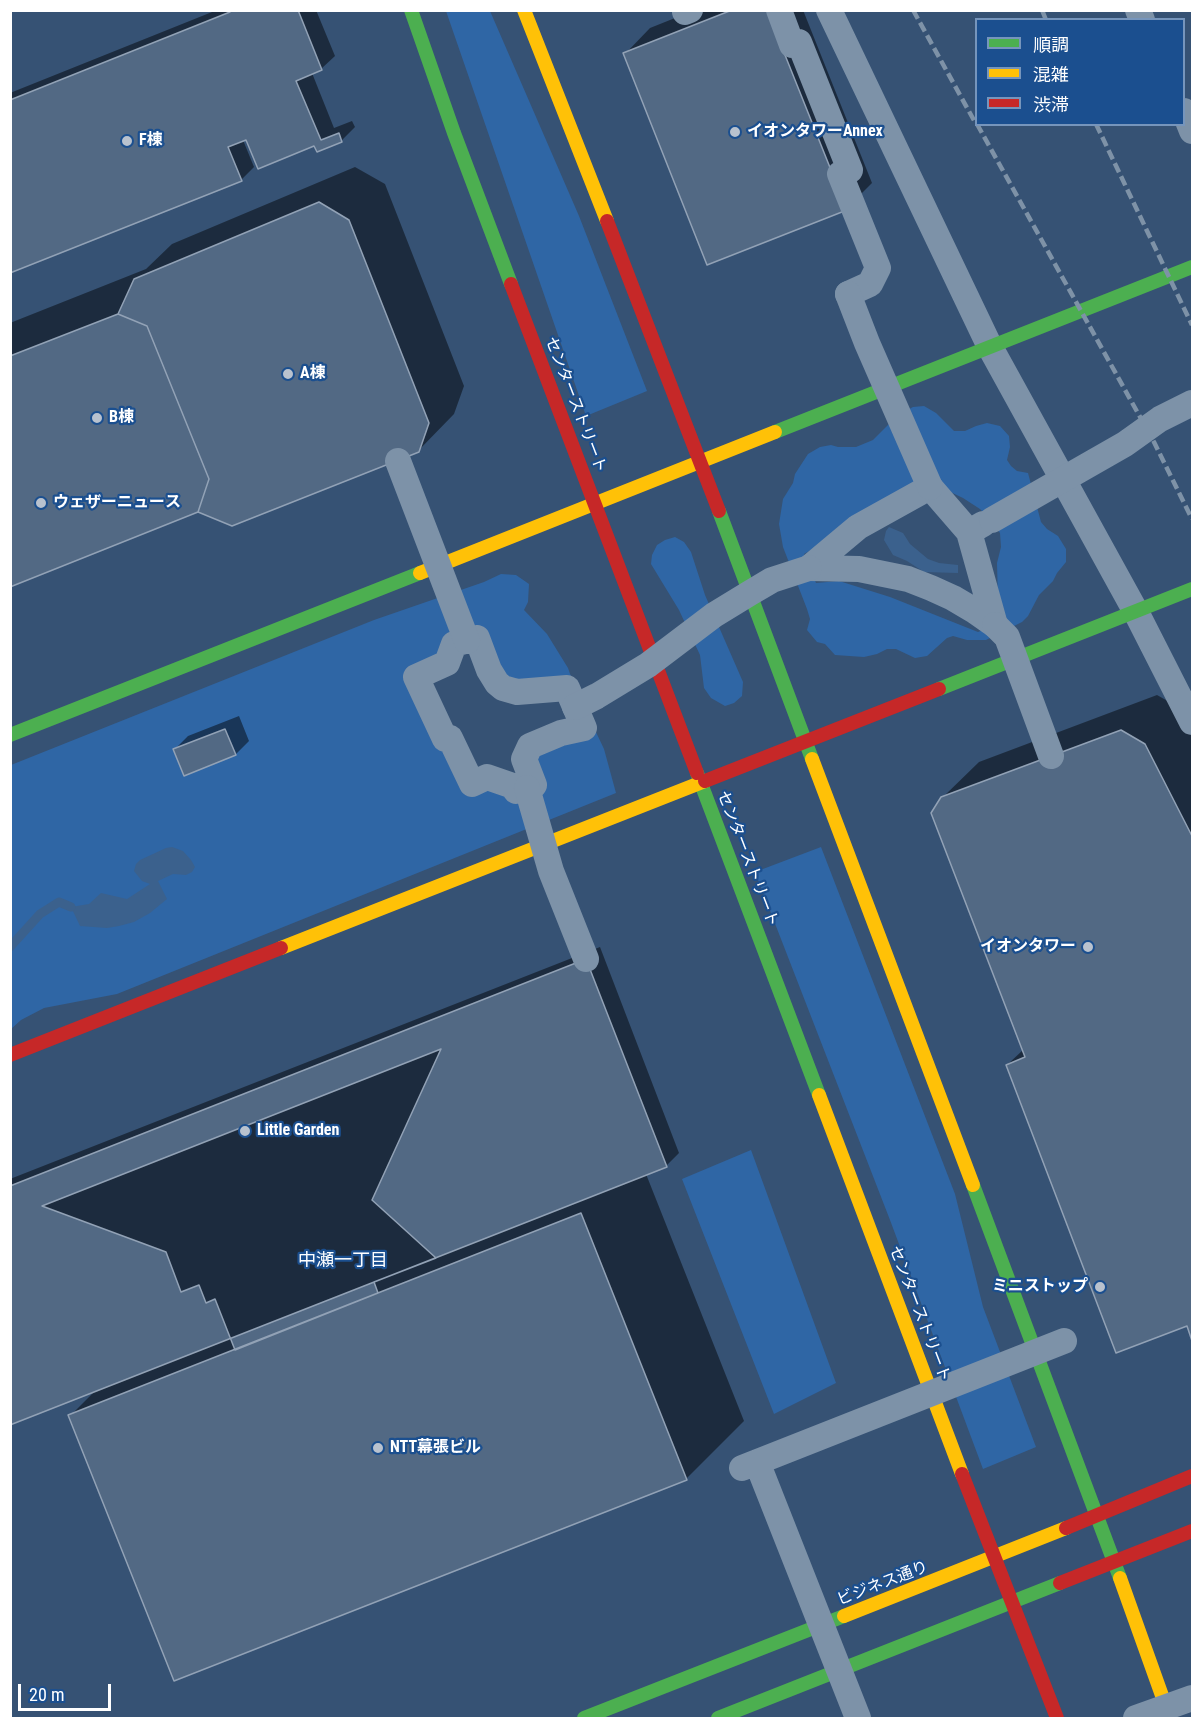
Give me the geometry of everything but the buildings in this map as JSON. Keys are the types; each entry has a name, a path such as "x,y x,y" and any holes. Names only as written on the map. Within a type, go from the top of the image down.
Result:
{"street":[{"name":"センターストリート","path":"411,10 595,504 1057,1719"},
{"path":"524,10 660,356 806,742 1115,1562 1170,1719"},
{"path":"778,10 792,45 799,42 850,170 840,174 878,268 870,284 848,294 930,487 969,532 995,625"},
{"path":"829,10 990,347 1136,612 1192,722"},
{"path":"1185,114 1192,131"},
{"path":"10,735 1192,267"},
{"path":"969,532 1130,452 1160,419 1192,403"},
{"path":"398,461 467,641"},
{"path":"810,568 858,527 930,487"},
{"path":"575,707 648,665 714,615 772,580 810,568 859,569 908,579 931,588 953,598 995,625 1006,637 1051,756"},
{"path":"10,1055 1192,589"},
{"path":"477,638 492,677 503,688 517,692 567,688 584,728 561,733 530,746 524,759 534,785 516,791 513,786 487,777 472,784 450,738 445,739 422,694 416,677 447,663 454,644 467,641 477,638"},
{"path":"527,788 551,871 586,959"},
{"path":"858,1719 749,1465 1064,1341"},
{"name":"ビジネス通り","path":"584,1719 994,1558 1192,1476"},
{"path":"718,1719 1192,1531"},
{"path":"1136,1719 1192,1698"}],"shaded area":[{"path":"446,11 490,11 579,216 647,391 586,416"},
{"path":"924,406 936,413 954,431 965,431 987,423 1000,426 1009,436 1010,447 1007,460 1017,471 1028,473 1041,522 1058,536 1066,549 1066,562 1053,581 1039,595 1028,616 1022,622 986,640 967,640 953,636 947,638 927,656 915,658 896,649 887,649 864,657 835,655 825,644 817,642 807,630 810,619 783,547 779,524 783,499 808,454 820,447 831,445 856,447 873,440 898,415 913,407","holes":["942,488 980,509 1000,533 995,625 978,632 890,597 839,581 816,583 804,554 841,533"]},
{"path":"889,527 903,533 910,544 928,559 958,565 958,573 924,572 893,555 884,540"},
{"path":"675,537 684,542 691,552 705,595 743,682 742,696 734,703 725,706 711,698 704,688 700,655 679,610 651,564 657,545"},
{"path":"501,574 516,575 529,584 528,602 524,610 547,634 568,668 604,749 616,793 117,994 44,1008 21,1020 11,1029 11,765 374,620","holes":["477,638 517,692 567,688 584,728 524,759 513,786 472,784 417,677"]},
{"path":"172,847 183,851 195,867 186,875 173,874 158,881 167,899 134,922 107,928 80,926 71,907 89,904 101,893 127,899 150,884 142,881 134,871 136,864 140,860"},
{"path":"821,847 955,1194 983,1307 1036,1447 983,1469 890,1220 755,872"},
{"path":"751,1150 836,1383 774,1414 682,1179"}],"waterway":[{"path":"10,947 40,914 59,902 71,907"}],"railway":[{"path":"913,10 975,122"},
{"path":"1042,10 1045,18"},
{"path":"978,126 1154,442 1192,519"},
{"path":"1097,126 1192,325"}],"traffic: fast":[{"path":"411,10 511,284"},
{"path":"775,432 1192,267"},
{"path":"719,511 812,759"},
{"path":"10,735 420,573"},
{"path":"939,689 1192,589"},
{"path":"697,773 819,1095"},
{"path":"973,1185 1120,1578"},
{"path":"718,1718 1060,1583"},
{"path":"584,1718 844,1616"}],"traffic: slow":[{"path":"524,10 607,221"},
{"path":"420,573 775,432"},
{"path":"812,759 973,1185"},
{"path":"281,948 705,781"},
{"path":"819,1095 962,1474"},
{"path":"844,1616 1066,1528"},
{"path":"1120,1578 1170,1718"}],"traffic: jam":[{"path":"607,221 719,511"},
{"path":"511,284 697,773"},
{"path":"705,781 939,689"},
{"path":"10,1055 281,948"},
{"path":"962,1474 1057,1718"},
{"path":"1066,1528 1192,1476"},
{"path":"1060,1583 1192,1531"}],"place":[{"name":"イオンタワーAnnex","path":"735,132"},
{"name":"F棟","path":"127,141"},
{"name":"A棟","path":"288,374"},
{"name":"B棟","path":"97,418"},
{"name":"ウェザーニュース","path":"41,503"},
{"name":"イオンタワー","path":"1088,947"},
{"name":"Little Garden","path":"245,1131"},
{"name":"ミニストップ","path":"1100,1287"},
{"name":"NTT幕張ビル","path":"378,1448"}],"district":[{"name":"中瀬一丁目","path":"343,1261"}]}
